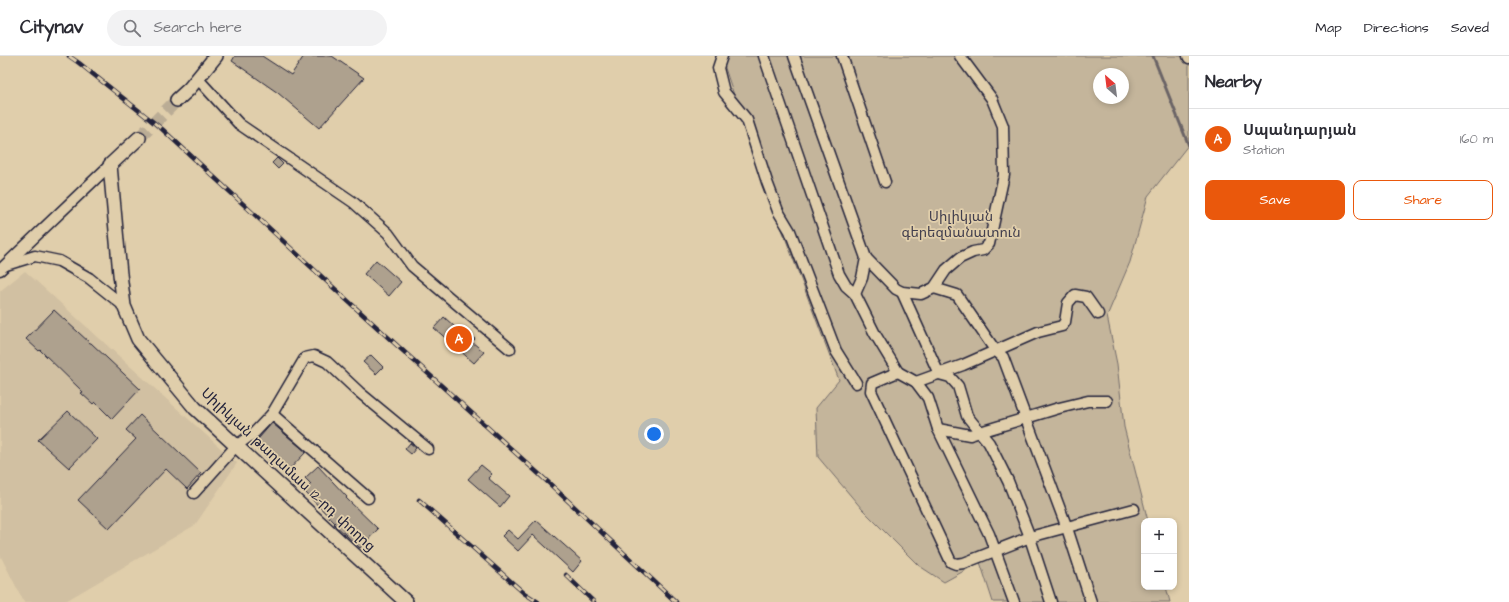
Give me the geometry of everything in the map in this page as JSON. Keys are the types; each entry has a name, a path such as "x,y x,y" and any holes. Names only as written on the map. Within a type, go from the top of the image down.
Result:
{"main road":[{"path":"178,100 198,79 216,56"},
{"path":"110,165 139,138"},
{"name":"Սիլիկյան թաղամաս 12-րդ փողոց","path":"110,165 124,306 138,339 196,408 406,602"}],"lane":[{"path":"722,56 718,68 724,92 747,120 766,182 778,211 790,231 836,352 856,383"},
{"path":"764,56 839,274 846,286 855,294 875,334 898,372 916,382 928,398 938,428 989,534 1014,602"},
{"path":"794,56 866,258 896,289 902,292 921,294 934,288 946,270 960,258 973,252 983,250 989,244 1004,175 1003,126 992,99 960,56"},
{"path":"842,56 884,182"},
{"path":"198,79 239,124 353,202 388,233 412,266 510,349"},
{"path":"2,268 110,165"},
{"path":"2,268 34,256 59,261 89,278 124,306"},
{"path":"855,294 862,278 866,258"},
{"path":"934,288 957,295 995,350 1002,357 1067,528 1091,602"},
{"path":"902,292 939,374"},
{"path":"916,382 963,366 995,350 1038,332 1062,326 1065,322 1068,303 1075,295 1086,296 1098,314"},
{"path":"194,493 236,446 254,433 272,414 305,358 314,356 327,362 359,392 428,449"},
{"path":"898,372 872,383 871,391 951,562 956,564 1030,537 1134,509"},
{"path":"939,374 950,377 958,386 967,416 989,442 1008,482 1030,537 1051,602"},
{"path":"938,428 970,434 1088,401 1107,401"},
{"path":"272,414 368,498"}],"shaded area":[{"path":"25,271 237,463 195,525 64,602 24,602 0,555 0,291"}],"green space":[{"name":"Սիլիկյան գերեզմանատուն","path":"721,56 1189,56 1189,144 1148,196 1130,262 1107,316 1117,364 1124,427 1147,518 1141,518 1141,590 1167,590 1170,602 993,602 980,562 944,582 918,565 862,509 818,457 816,408 839,380 755,158"}],"building":[{"path":"235,56 262,56 291,75 304,56 332,56 364,78 319,128 278,93 232,61"},
{"path":"277,158 283,164 278,169 272,163"},
{"path":"376,260 401,282 389,296 364,274"},
{"path":"54,310 140,389 112,419 95,402 93,404 81,393 83,392 40,350 39,351 26,339"},
{"path":"444,317 466,337 469,334 475,339 472,342 484,352 474,363 434,328"},
{"path":"371,355 383,367 376,374 363,362"},
{"path":"68,411 97,439 69,468 38,440"},
{"path":"140,415 201,473 187,489 166,469 109,529 78,500 136,439 126,430"},
{"path":"272,423 306,452 285,474 251,443 259,438"},
{"path":"410,443 416,448 411,454 405,449"},
{"path":"481,465 492,474 488,478 509,496 500,507 468,479"},
{"path":"318,466 347,497 346,498 378,529 360,548 334,524 335,523 304,491 311,484 305,478"},
{"path":"536,520 582,561 573,572 533,535 518,551 502,536 508,530 518,539"}],"waterway":[{"path":"1153,56 1189,146"}],"tunnel":[{"path":"139,138 177,100"}],"railway":[{"path":"69,56 162,129 348,301 550,484 676,602"},
{"path":"419,500 524,593 538,602"},
{"path":"566,575 594,602"}],"place":[{"name":"Սպանդարյան","path":"459,339"}]}
